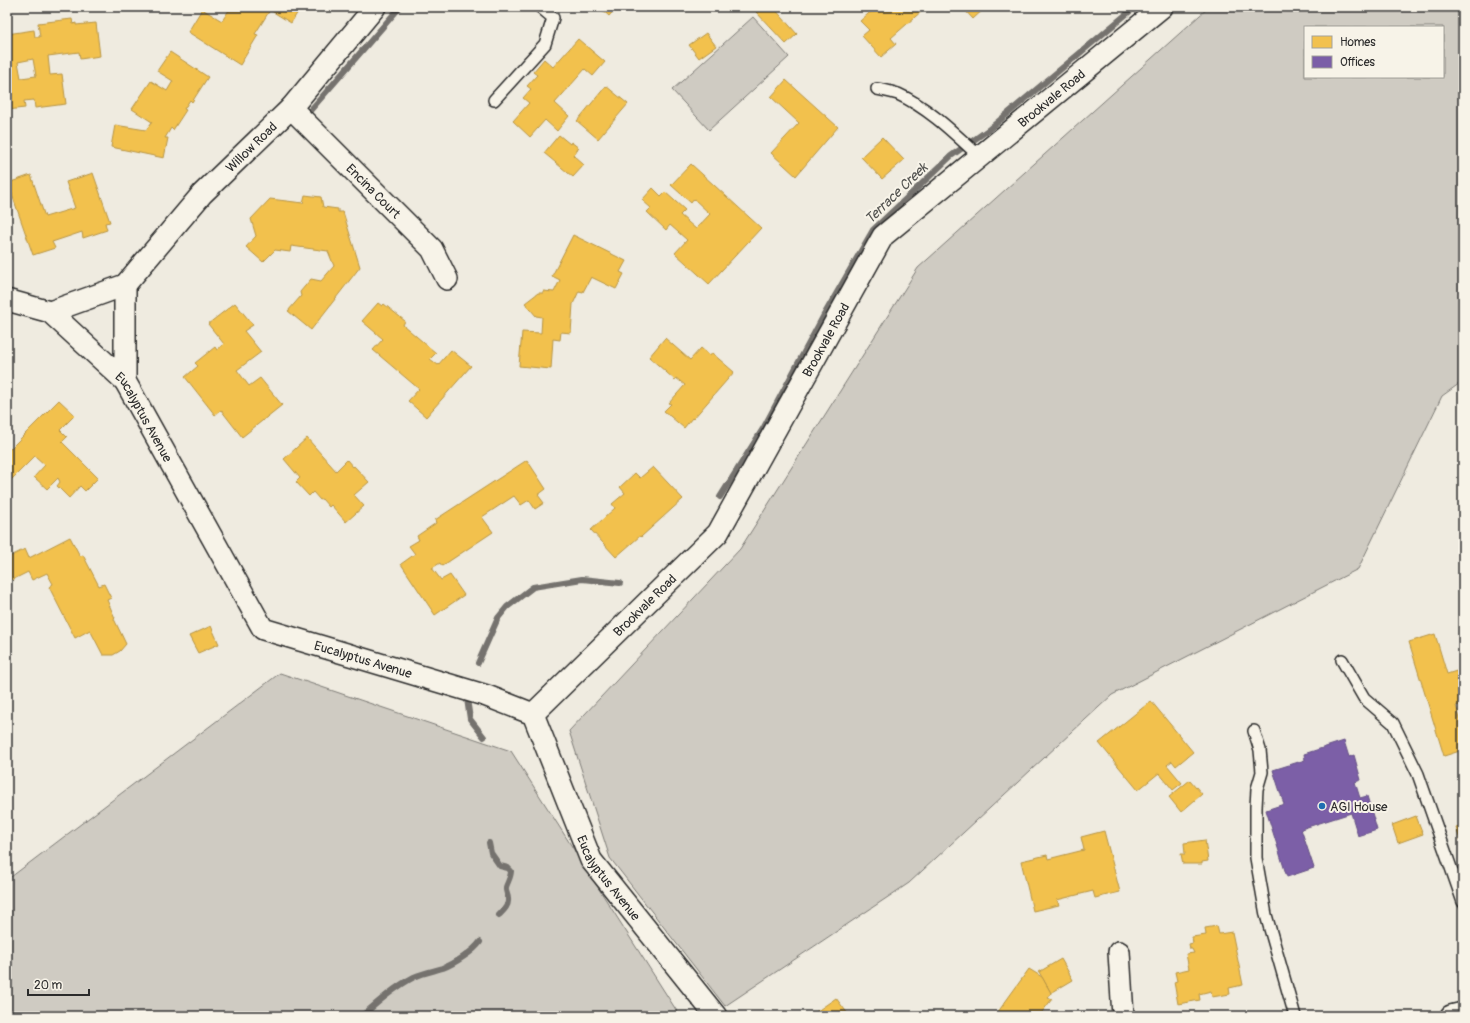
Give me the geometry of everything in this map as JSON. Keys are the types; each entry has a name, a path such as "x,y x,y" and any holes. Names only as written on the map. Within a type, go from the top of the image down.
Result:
{"street":[{"name":"Willow Road","path":"50,312 125,285 202,194 291,108 375,7"},
{"name":"Brookvale Road","path":"533,714 718,533 883,236 979,155 1162,7"},
{"name":"Encina Court","path":"291,108 432,249 448,279"},
{"path":"125,285 125,381"},
{"name":"Eucalyptus Avenue","path":"7,300 50,312 125,381 263,629 487,696 533,714 591,860 716,1016"},
{"path":"1119,952 1123,1016"},
{"path":"1451,1016 1463,1013"}],"lane":[{"path":"494,100 545,44 554,18 540,7"},
{"path":"877,89 896,94 912,101 928,112 979,155"},
{"path":"1342,660 1364,698 1393,723 1418,774 1463,902"},
{"path":"1254,731 1260,750 1262,772 1257,789 1256,858 1266,915 1295,1016"}],"shaded area":[{"path":"1209,7 1463,7 1463,381 1442,396 1358,569 1112,695 909,883 725,1006 610,858 569,731 740,549 918,268"},
{"path":"753,17 789,57 709,130 672,90"},
{"path":"280,673 511,751 680,1016 7,1016 7,880"}],"building: Homes":[{"path":"231,7 301,7 291,23 270,10 255,34 258,35 240,65 188,32 202,9 222,21"},
{"path":"599,7 617,7 609,16"},
{"path":"761,7 773,7 797,34 786,44 756,12"},
{"path":"876,7 921,7 923,10 891,38 896,44 881,57 862,36 869,30 860,21"},
{"path":"962,7 986,7 973,19"},
{"path":"72,19 73,24 76,23 76,25 96,23 100,56 80,59 79,52 48,56 50,75 62,74 66,104 35,108 34,100 24,101 25,108 7,110 7,73 11,72 7,46 7,34 34,30 35,37 40,37 38,23","holes":["33,59 36,76 21,78 18,62"]},
{"path":"706,33 716,46 699,58 689,45"},
{"path":"578,39 605,62 593,76 585,69 555,103 569,116 557,131 545,120 530,137 513,121 529,103 523,98 531,89 527,86 537,75 533,72 544,59 553,67"},
{"path":"170,52 208,77 192,102 190,100 184,109 186,110 173,130 171,128 165,138 168,138 164,158 111,147 115,125 146,130 152,122 132,109 151,81 167,91 173,81 157,71"},
{"path":"786,80 838,127 796,176 771,153 799,123 771,97"},
{"path":"606,86 628,104 598,139 577,121"},
{"path":"559,135 570,144 571,142 579,148 573,155 584,165 573,177 544,153"},
{"path":"882,137 904,160 882,179 861,157"},
{"path":"691,164 761,228 709,284 675,253 687,240 670,225 666,230 647,212 651,208 642,200 653,188 661,196 665,192 685,210 680,215 696,229 710,214 694,199 691,203 671,185"},
{"path":"93,173 110,222 105,223 107,230 83,238 82,232 52,242 55,248 33,255 8,183 31,175 45,217 75,208 66,182"},
{"path":"305,195 321,197 323,207 338,209 338,212 343,212 360,267 311,330 288,311 301,296 300,292 311,279 321,281 334,266 328,251 291,246 290,252 275,250 263,262 246,247 256,236 251,219 270,199 303,203"},
{"path":"573,235 626,261 620,272 624,274 616,289 591,277 583,292 579,291 573,304 571,333 561,332 560,340 553,339 551,369 519,366 522,332 541,333 542,317 536,316 525,303 538,293 543,293 543,291 554,292 560,280 552,276"},
{"path":"235,303 253,325 244,331 261,352 237,370 249,386 260,378 282,405 242,437 221,410 215,415 185,377 198,366 195,363 215,347 217,350 224,344 208,324"},
{"path":"378,303 382,306 384,304 405,321 403,325 436,353 430,359 438,365 451,350 471,366 426,417 408,401 419,389 373,350 383,339 362,321"},
{"path":"665,338 690,360 701,348 710,356 712,353 734,372 684,428 664,411 685,385 676,378 675,380 649,357"},
{"path":"59,400 75,415 60,430 67,437 62,442 98,478 85,491 80,486 69,498 57,486 60,482 58,478 47,489 34,477 45,465 35,456 10,481 7,478 7,452"},
{"path":"307,438 336,471 347,460 369,482 354,495 364,506 346,522 331,505 329,507 313,492 309,496 296,482 300,478 284,459"},
{"path":"527,460 546,489 538,495 544,503 535,509 529,500 521,505 514,496 482,517 493,532 442,566 440,563 432,568 441,580 450,575 464,595 435,615 401,564 415,554 409,546 419,540 417,536 436,523 435,520"},
{"path":"653,467 683,499 641,537 640,536 616,557 591,530 615,508 612,504 625,493 620,487 635,473 640,478"},
{"path":"70,537 80,556 83,555 99,586 104,584 111,598 107,600 126,644 120,651 113,655 103,655 90,630 75,638 49,587 53,584 47,573 32,580 28,572 12,580 7,571 7,558 25,549 29,558"},
{"path":"211,626 219,644 198,653 189,636"},
{"path":"1435,634 1447,674 1463,669 1463,704 1456,706 1463,727 1463,750 1444,756 1409,642"},
{"path":"1151,701 1193,752 1176,766 1172,761 1167,765 1182,783 1173,790 1159,773 1138,790 1099,743"},
{"path":"1190,780 1202,794 1181,812 1169,797"},
{"path":"1416,816 1423,834 1398,843 1392,825"},
{"path":"1463,826 1463,848 1456,828"},
{"path":"1104,831 1120,892 1095,898 1093,891 1057,900 1059,905 1033,911 1021,861 1047,855 1048,859 1084,850 1081,837"},
{"path":"1205,840 1208,861 1202,862 1202,864 1183,864 1181,854 1185,854 1184,843"},
{"path":"1217,926 1219,934 1232,932 1243,985 1229,988 1230,994 1212,997 1211,991 1199,994 1200,1000 1178,1004 1174,982 1177,981 1175,972 1189,969 1186,954 1194,953 1192,949 1190,949 1189,944 1193,943 1192,937 1206,935 1205,928"},
{"path":"1061,959 1073,980 1051,993 1039,972"},
{"path":"1029,969 1042,977 1051,993 1048,997 1052,999 1039,1016 995,1016"},
{"path":"836,998 848,1014 845,1016 814,1016 813,1014"}],"building: Offices":[{"path":"1344,741 1349,757 1354,755 1361,780 1355,782 1360,798 1367,796 1377,830 1358,836 1351,813 1301,829 1314,868 1287,877 1266,810 1284,804 1273,770 1305,760 1304,754"}],"waterway":[{"path":"308,113 400,7"},
{"name":"Terrace Creek","path":"720,497 764,427 824,315 873,230 951,156 988,130 1135,7"},
{"name":"Terrace Creek","path":"478,663 498,618 507,607 533,587 582,579 620,583"},
{"name":"Terrace Creek","path":"467,699 470,719 484,737"},
{"name":"Terrace Creek","path":"489,843 491,853 500,866 508,868 511,871 506,887 508,904 499,915"},
{"name":"Terrace Creek","path":"362,1016 400,985 414,977 453,964 469,953 480,942"}],"place":[{"name":"AGI House","path":"1322,806"}]}
